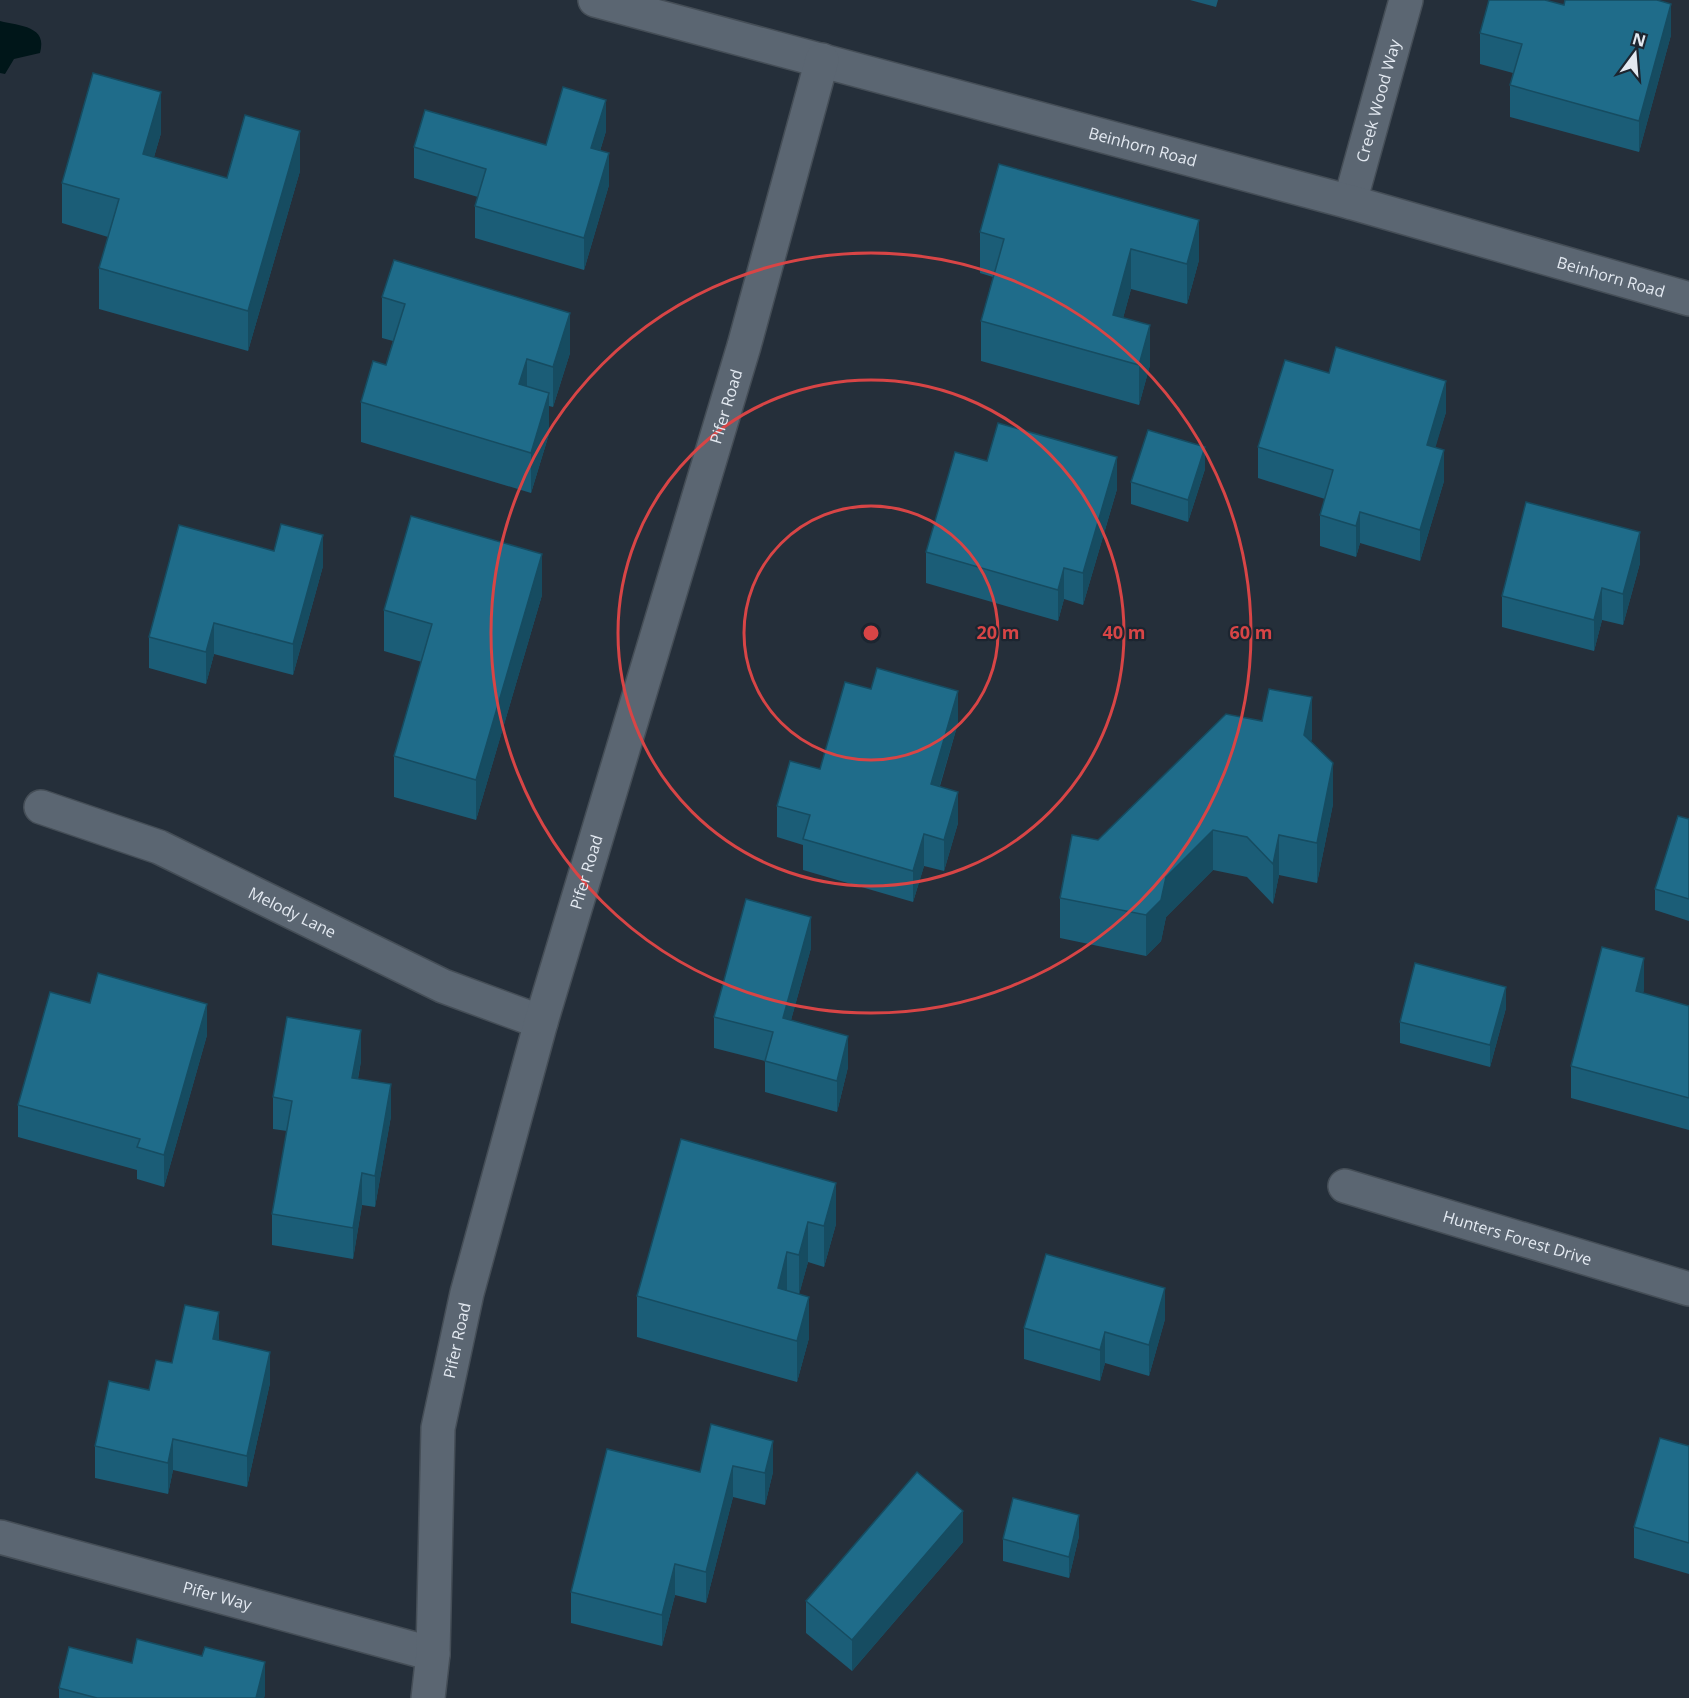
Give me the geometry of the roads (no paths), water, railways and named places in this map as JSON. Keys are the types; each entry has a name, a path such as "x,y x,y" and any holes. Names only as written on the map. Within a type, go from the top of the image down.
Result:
{"street":[{"name":"Beinhorn Road","path":"595,0 1350,202 1689,299"},
{"name":"Creek Wood Way","path":"1350,202 1406,0"},
{"name":"Pifer Road","path":"428,1698 433,1654 438,1428 467,1293 541,1022 744,346 822,60"},
{"name":"Melody Lane","path":"41,807 159,847 443,986 541,1022"},
{"name":"Hunters Forest Drive","path":"1345,1186 1689,1289"},
{"name":"Pifer Way","path":"0,1537 433,1654"}]}
